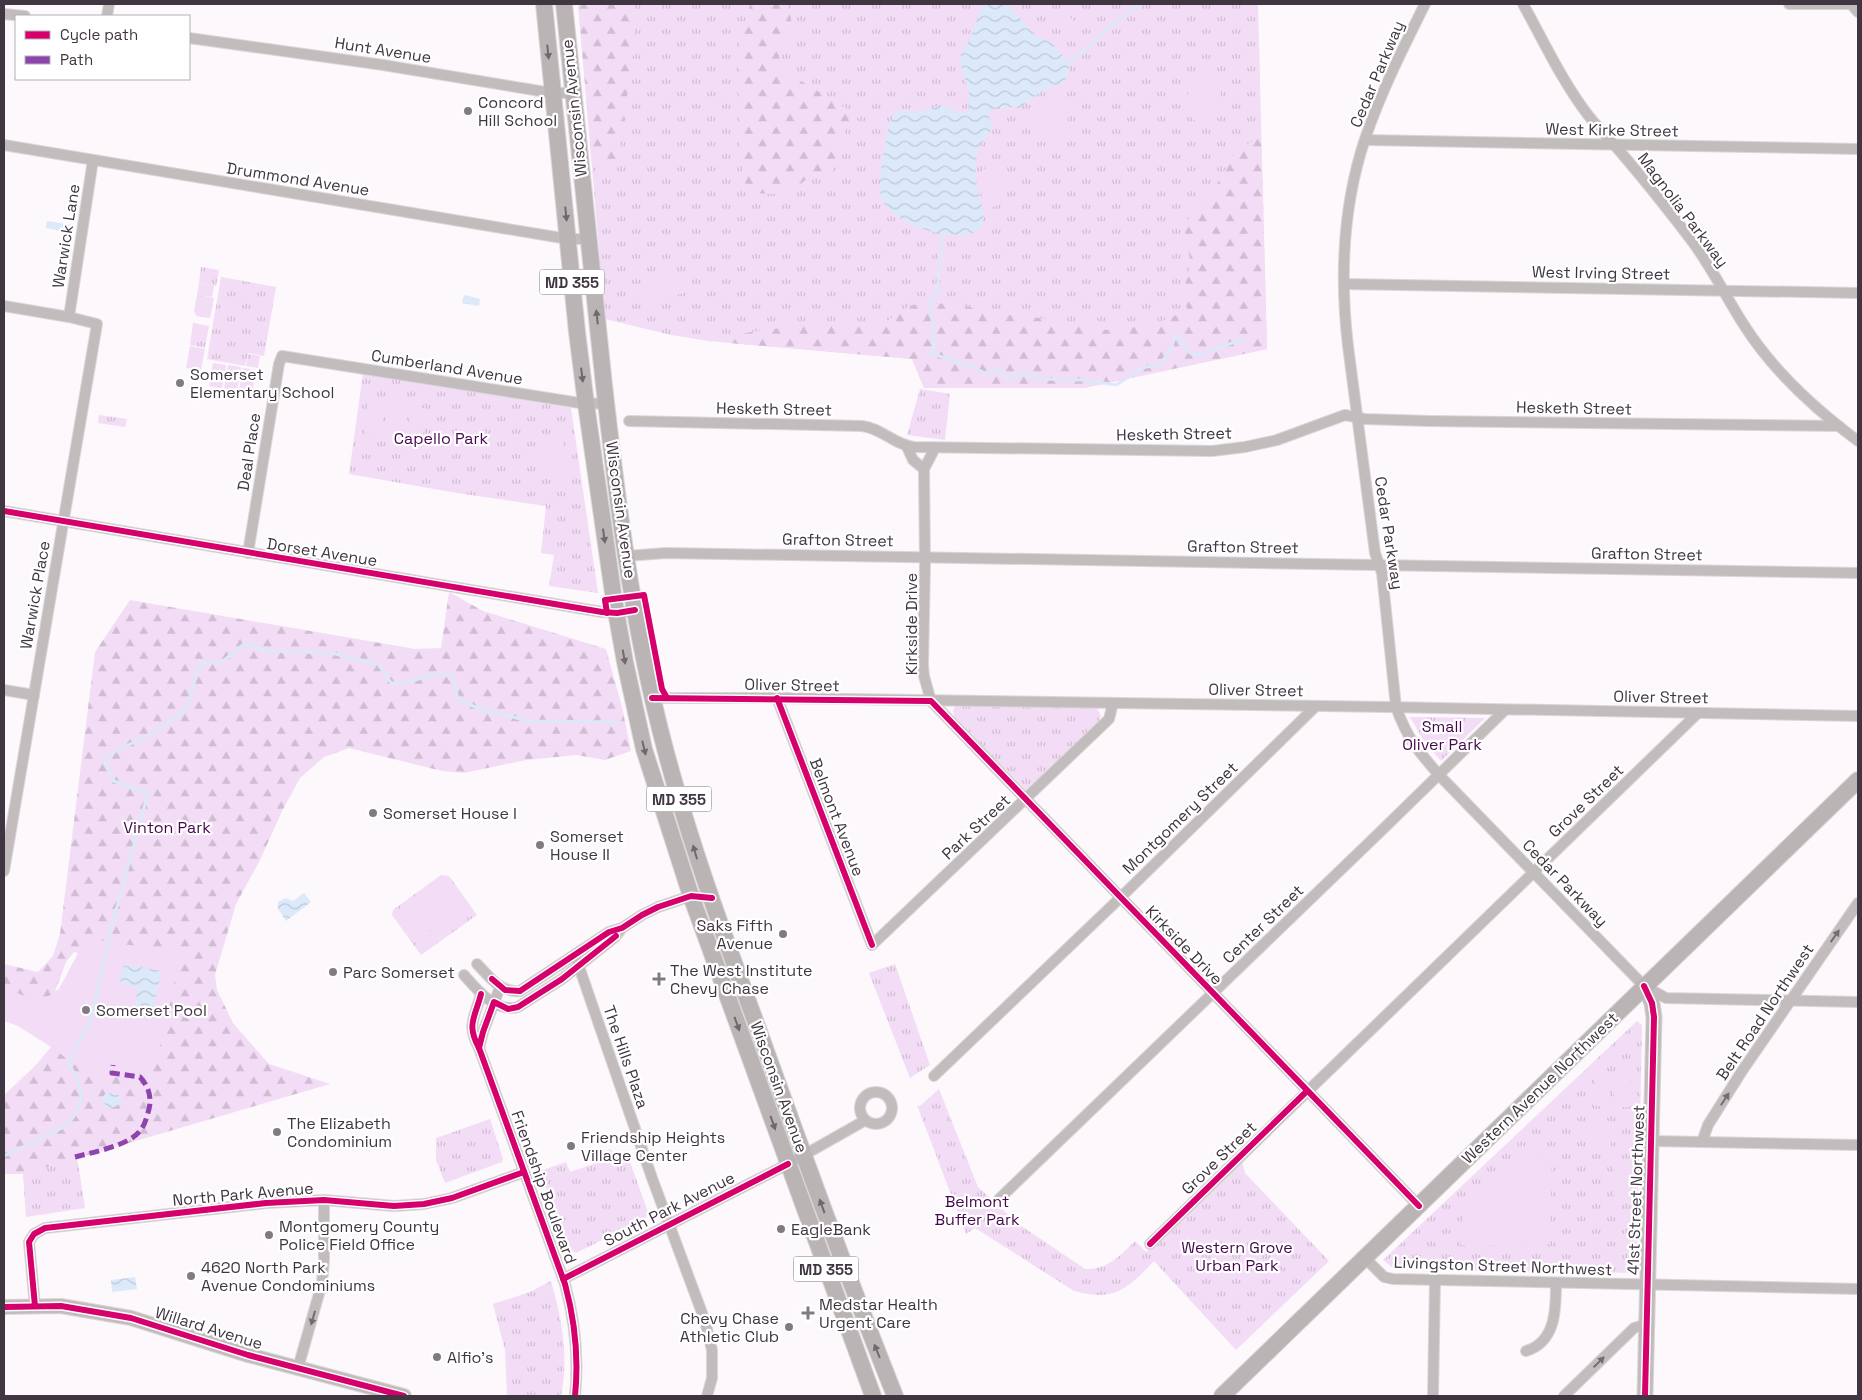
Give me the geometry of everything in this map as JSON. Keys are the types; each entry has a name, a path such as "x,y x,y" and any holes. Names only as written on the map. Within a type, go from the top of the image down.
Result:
{"main road":[{"name":"Wisconsin Avenue","path":"544,4 586,404 617,613 644,749 691,896 873,1396"},
{"name":"Wisconsin Avenue","path":"564,4 606,403 626,556 652,698 674,784 698,860 845,1268 895,1396"},
{"name":"Western Avenue Northwest","path":"1222,1396 1858,780"},
{"name":"41st Street Northwest","path":"1644,986 1652,1003 1654,1014 1645,1396"}],"street":[{"name":"Cedar Parkway","path":"1425,4 1388,79 1365,140 1350,201 1344,284 1344,314 1374,553 1382,573 1396,707 1411,742 1439,775 1644,986 1666,998 1858,1002"},
{"name":"Magnolia Parkway","path":"1523,4 1587,114 1694,243 1744,326 1799,391 1858,440"},
{"path":"1789,4 1847,4"},
{"path":"1851,4 1858,12"},
{"name":"Hunt Avenue","path":"190,38 383,65 552,93 572,92"},
{"name":"West Kirke Street","path":"1365,140 1858,149"},
{"name":"Drummond Avenue","path":"4,145 568,239 588,239"},
{"name":"Warwick Lane","path":"69,317 93,160"},
{"name":"West Irving Street","path":"1344,284 1858,293"},
{"path":"4,306 69,317"},
{"name":"Warwick Place","path":"4,871 97,324 69,317"},
{"name":"Cumberland Avenue","path":"282,356 586,404 606,403"},
{"name":"Deal Place","path":"248,553 279,364 282,356"},
{"name":"Hesketh Street","path":"629,421 862,426 907,446 935,448 1212,451 1245,447 1276,440 1346,416 1429,421 1839,426"},
{"path":"907,446 913,460 924,469"},
{"name":"Kirkside Drive","path":"935,448 924,469 923,665 931,701 1418,1206"},
{"name":"Dorset Avenue","path":"4,511 602,612 617,613 635,610"},
{"name":"Grafton Street","path":"626,556 666,553 1858,573"},
{"path":"4,690 34,695"},
{"name":"Oliver Street","path":"652,698 777,698 1396,707 1858,716"},
{"name":"Belmont Avenue","path":"777,698 872,945"},
{"name":"Park Street","path":"872,945 1109,719 1113,703"},
{"name":"Montgomery Street","path":"934,1076 1120,898 1316,706"},
{"name":"Center Street","path":"998,1200 1505,710"},
{"name":"Grove Street","path":"1150,1244 1698,713"},
{"path":"464,975 482,994 494,1002 508,1008 518,1007 543,992 609,932 622,928 642,915 691,896 712,898"},
{"name":"Belt Road Northwest","path":"1702,1142 1708,1125 1858,903"},
{"path":"478,964 500,987 512,992 520,991 577,960"},
{"name":"The Hills Plaza","path":"577,960 669,1225 705,1321 712,1350 712,1378 707,1396"},
{"path":"479,1048 500,987"},
{"name":"Friendship Boulevard","path":"482,994 471,1026 472,1036 479,1048 563,1279 576,1336 577,1368 575,1396"},
{"path":"788,1164 864,1121"},
{"path":"1651,1141 1858,1145"},
{"name":"South Park Avenue","path":"563,1279 788,1164"},
{"name":"North Park Avenue","path":"35,1306 29,1242 34,1234 45,1228 266,1203 324,1200 394,1206 424,1204 452,1198 524,1172"},
{"path":"298,1368 322,1283 324,1200"},
{"name":"Livingston Street Northwest","path":"1365,1258 1388,1279 1858,1289"},
{"path":"1433,1396 1435,1280"},
{"path":"1526,1351 1538,1346 1550,1331 1555,1313 1556,1283"},
{"name":"Willard Avenue","path":"4,1307 72,1308 131,1318 234,1351 404,1396"},
{"path":"1564,1396 1634,1328 1647,1324"}],"green space":[{"path":"578,4 1258,4 1267,349 1084,388 924,388 912,359 708,341 671,335 605,319"},
{"path":"578,4 635,4 634,47 618,159 592,163"},
{"path":"750,4 788,4 793,29 779,51 780,68 852,112 831,173 815,173 799,185 780,194 747,193 741,160 736,49 746,23"},
{"path":"1067,14 1077,24 1069,31 1059,20"},
{"path":"1203,75 1212,78 1218,83 1220,98 1218,107 1213,114 1198,122 1189,115 1187,99 1192,82"},
{"path":"1053,98 1058,99 1061,103 1068,118 1069,129 1065,138 1056,139 1043,136 1034,127 1038,109 1044,102"},
{"path":"1261,136 1267,349 1084,388 924,388 912,359 730,343 732,335 815,323 879,326 911,305 953,303 994,313 1048,319 1107,330 1158,323 1187,310 1184,288 1191,264 1183,224 1208,200 1234,153"},
{"path":"992,165 1003,173 1007,186 1003,200 992,207 983,198 979,185 982,172"},
{"path":"201,267 219,270 216,286 199,283"},
{"path":"658,272 678,279 686,287 686,292 655,302 650,301 645,289 646,285 650,277"},
{"path":"221,277 276,287 264,356 248,353 245,366 207,359"},
{"path":"199,283 214,286 212,297 197,295"},
{"path":"197,295 214,298 210,318 196,316 194,311"},
{"path":"193,323 209,326 205,348 190,345"},
{"path":"190,346 205,349 201,370 186,368"},
{"path":"248,354 260,356 258,368 246,366"},
{"path":"213,363 226,365 222,389 209,386"},
{"path":"228,365 241,367 237,391 224,389"},
{"path":"243,368 256,370 252,394 239,391"},
{"name":"Capello Park","path":"363,373 571,408 598,593 549,586 554,555 541,553 546,506 349,474"},
{"path":"920,389 950,394 945,440 907,435"},
{"path":"369,399 386,402 380,435 364,433"},
{"path":"390,402 406,405 401,439 385,436"},
{"path":"411,406 427,409 422,442 406,440"},
{"path":"99,415 127,419 125,427 98,423"},
{"path":"563,439 567,477 544,479 540,441"},
{"name":"Vinton Park","path":"449,592 483,611 606,649 622,707 631,751 605,760 577,755 526,760 464,773 442,771 349,748 324,757 300,778 282,811 260,860 236,904 215,975 217,990 233,1023 269,1064 330,1084 23,1174 4,1174 4,1095 35,1066 51,1047 180,953 150,949 112,963 74,952 66,962 48,1010 4,997 4,964 38,972 53,956 60,934 95,652 130,600 415,649 441,648"},
{"path":"958,704 1096,706 1101,716 1099,721 1026,790 955,719 953,711"},
{"name":"Small Oliver Park","path":"1410,717 1485,718 1441,761 1425,743"},
{"path":"441,875 449,876 477,915 421,955 392,915 393,910"},
{"path":"447,883 467,910 454,919 434,892"},
{"path":"430,895 450,923 437,932 417,904"},
{"path":"413,907 433,935 420,944 400,916"},
{"name":"Somerset Pool","path":"86,938 180,953 163,1037 153,1066 126,1078 101,1075 80,1068 18,1026 4,1021 4,987 31,999 44,999 59,989"},
{"path":"895,964 930,1065 910,1078 869,973"},
{"path":"1637,1021 1642,1025 1637,1273 1394,1269 1383,1260"},
{"path":"1594,1072 1610,1073 1610,1107 1594,1106"},
{"path":"1614,1073 1630,1073 1630,1107 1614,1107"},
{"name":"Western Grove Urban Park","path":"939,1089 978,1187 1017,1223 1085,1269 1107,1265 1135,1241 1146,1252 1242,1161 1245,1173 1329,1261 1236,1350 1154,1261 1128,1286 1119,1291 1100,1295 1074,1291 975,1228 966,1234 917,1105 920,1106"},
{"path":"490,1119 503,1159 502,1162 445,1183 436,1160 436,1138"},
{"path":"1592,1121 1611,1121 1611,1154 1592,1153"},
{"path":"611,1149 614,1155 626,1151 648,1212 645,1219 576,1253 568,1249 540,1171 566,1162 570,1172 602,1161 599,1153"},
{"path":"1537,1154 1552,1156 1550,1242 1545,1247 1461,1245 1465,1214 1469,1204 1482,1185 1508,1163 1522,1156"},
{"path":"77,1157 85,1208 26,1217 23,1174"},
{"path":"1614,1164 1633,1164 1633,1196 1614,1196"},
{"path":"551,1281 563,1338 564,1367 561,1396 507,1396 505,1350 493,1304 530,1292"}],"water":[{"path":"988,4 1002,4 1010,7 1036,36 1050,41 1069,63 1069,75 1062,83 1044,90 1019,108 992,109 989,118 993,126 979,148 976,162 976,182 983,211 983,221 981,226 973,233 961,236 945,235 913,225 898,217 882,199 880,182 889,124 895,114 902,111 921,111 941,106 963,113 969,109 969,92 960,63 961,54 971,37 981,8"},
{"path":"47,221 73,225 72,233 46,228"},
{"path":"464,295 480,299 479,306 462,303"},
{"path":"304,893 311,902 286,921 278,909 278,902 286,898 293,901"},
{"path":"124,964 161,971 153,1013 149,1017 144,1018 135,1013 138,987 120,984"},
{"path":"112,1093 118,1095 121,1100 119,1104 111,1109 106,1107 102,1099 105,1094"},
{"path":"135,1277 137,1289 112,1292 111,1280"}],"waterway":[{"path":"1069,63 1122,16 1142,4"},
{"path":"942,234 937,294 930,300 935,346 930,353 973,367 985,373 998,370 1007,378 1021,374 1043,379 1083,380 1116,385 1142,368 1160,364 1170,351 1176,335 1190,353 1199,355 1243,339"},
{"path":"4,1156 62,1128 74,1117 79,1108 81,1088 69,1063 92,1016 112,925 148,793 114,781 104,761 113,753 154,732 186,710 200,663 222,662 244,644 268,651 331,653 378,664 391,683 405,683 438,673 453,677 458,700 483,710 529,721 619,722"}],"marked path":[{"path":"75,1157 110,1148 127,1141 140,1131 145,1123 150,1100 145,1084 140,1077 112,1073 113,1065"}],"cycle path":[{"path":"4,511 602,612 617,613 635,610"},
{"path":"607,613 605,600 644,595 662,689 667,698"},
{"path":"652,698 931,701 1419,1206"},
{"path":"777,698 872,945"},
{"path":"492,979 505,990 520,991 609,932 622,928 658,907 691,896 712,898"},
{"path":"479,1048 494,1002 508,1009 518,1007 562,979 616,936"},
{"path":"1644,986 1652,1003 1654,1017 1645,1396"},
{"path":"481,994 473,1021 473,1033 565,1284 575,1339 577,1367 575,1396"},
{"path":"1150,1244 1307,1091"},
{"path":"563,1279 788,1164"},
{"path":"35,1306 29,1242 34,1234 45,1228 266,1203 324,1200 394,1206 424,1204 452,1198 524,1172"},
{"path":"4,1307 61,1306 131,1318 248,1355 404,1396"}],"place":[{"name":"Concord Hill School","path":"468,111"},
{"name":"Somerset Elementary School","path":"180,383"},
{"name":"Somerset House I","path":"373,813"},
{"name":"Somerset House II","path":"540,845"},
{"name":"Saks Fifth Avenue","path":"783,934"},
{"name":"Parc Somerset","path":"333,972"},
{"name":"The West Institute Chevy Chase","path":"659,979"},
{"name":"Somerset Pool","path":"86,1010"},
{"name":"The Elizabeth Condominium","path":"277,1132"},
{"name":"Friendship Heights Village Center","path":"571,1146"},
{"name":"EagleBank","path":"781,1229"},
{"name":"Montgomery County Police Field Office","path":"269,1235"},
{"name":"4620 North Park Avenue Condominiums","path":"191,1276"},
{"name":"Medstar Health Urgent Care","path":"808,1313"},
{"name":"Chevy Chase Athletic Club","path":"789,1327"},
{"name":"Alfio's","path":"437,1357"}],"park label":[{"name":"Belmont Buffer Park","path":"977,1210"}]}
